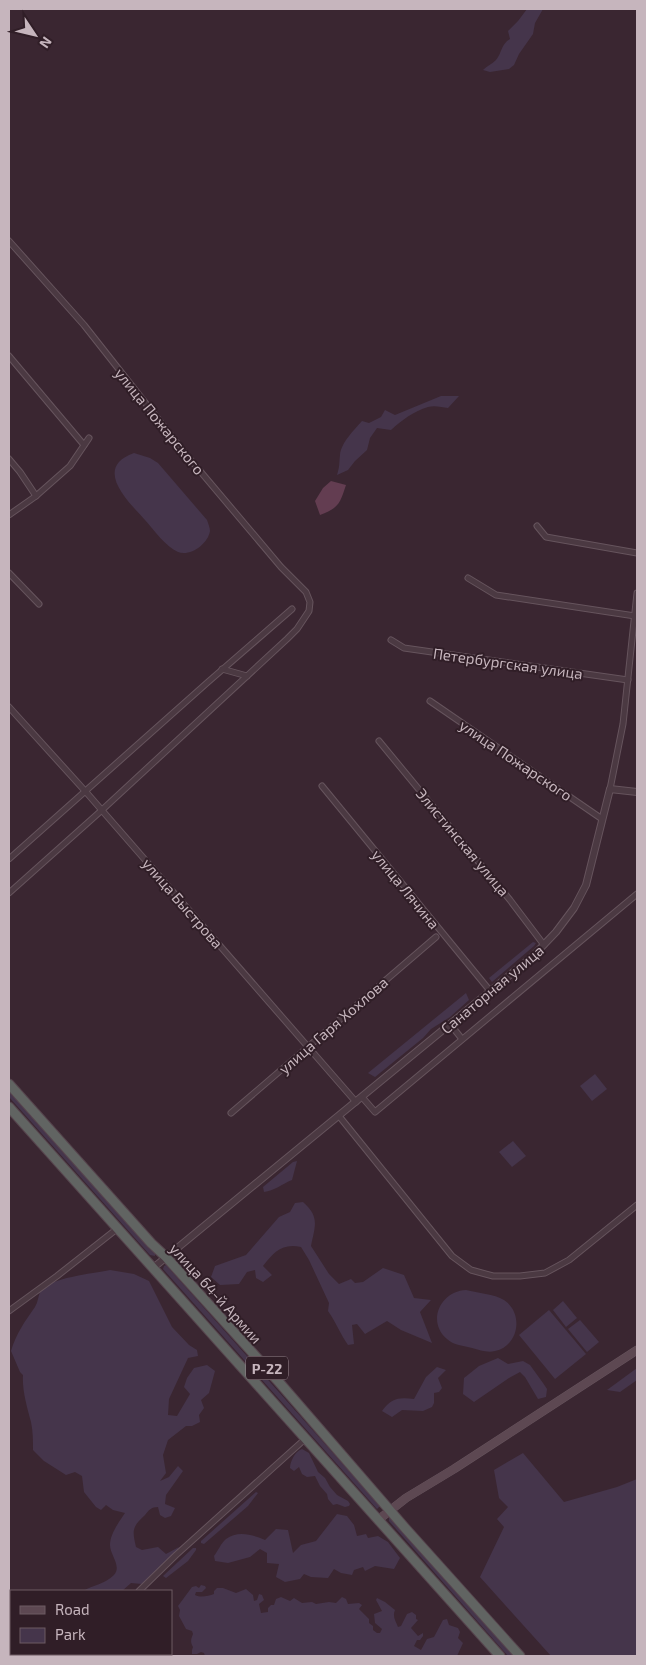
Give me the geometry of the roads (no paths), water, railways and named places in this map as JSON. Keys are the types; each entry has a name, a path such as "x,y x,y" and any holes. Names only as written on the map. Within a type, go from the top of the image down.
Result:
{"highway":[{"name":"улица 64-й Армии","path":"9,1084 151,1243 166,1256 278,1380 520,1656"},
{"name":"улица 64-й Армии","path":"9,1107 500,1656"}],"main road":[{"path":"378,1520 406,1498 637,1350"}],"street":[{"name":"улица Пожарского","path":"9,241 84,325 184,452 281,567 306,592 310,602 309,611 298,629 248,676"},
{"path":"9,356 84,445"},
{"path":"9,515 36,496 70,466 89,438"},
{"path":"9,459 36,496"},
{"path":"537,526 546,537 637,553"},
{"path":"9,573 39,604"},
{"path":"468,578 496,595 635,616"},
{"name":"Санаторная улица","path":"152,1268 533,956 574,908 586,885 621,740 637,594"},
{"path":"9,859 292,609"},
{"name":"Петербургская улица","path":"391,640 404,648 628,680"},
{"path":"222,669 248,676"},
{"path":"9,893 248,676"},
{"name":"улица Пожарского","path":"430,701 602,819"},
{"name":"улица Быстрова","path":"9,707 102,810 356,1102"},
{"name":"Элистинская улица","path":"379,741 510,900 544,945"},
{"name":"улица Лячина","path":"322,786 490,992"},
{"path":"610,789 637,792"},
{"path":"362,1097 375,1112 637,894"},
{"name":"улица Гаря Хохлова","path":"231,1113 436,937"},
{"path":"450,1024 462,1039"},
{"path":"339,1116 452,1256 462,1265 477,1272 499,1276 545,1273 569,1260 637,1205"},
{"path":"9,1311 118,1228"},
{"path":"140,1590 176,1555 305,1439"}]}
